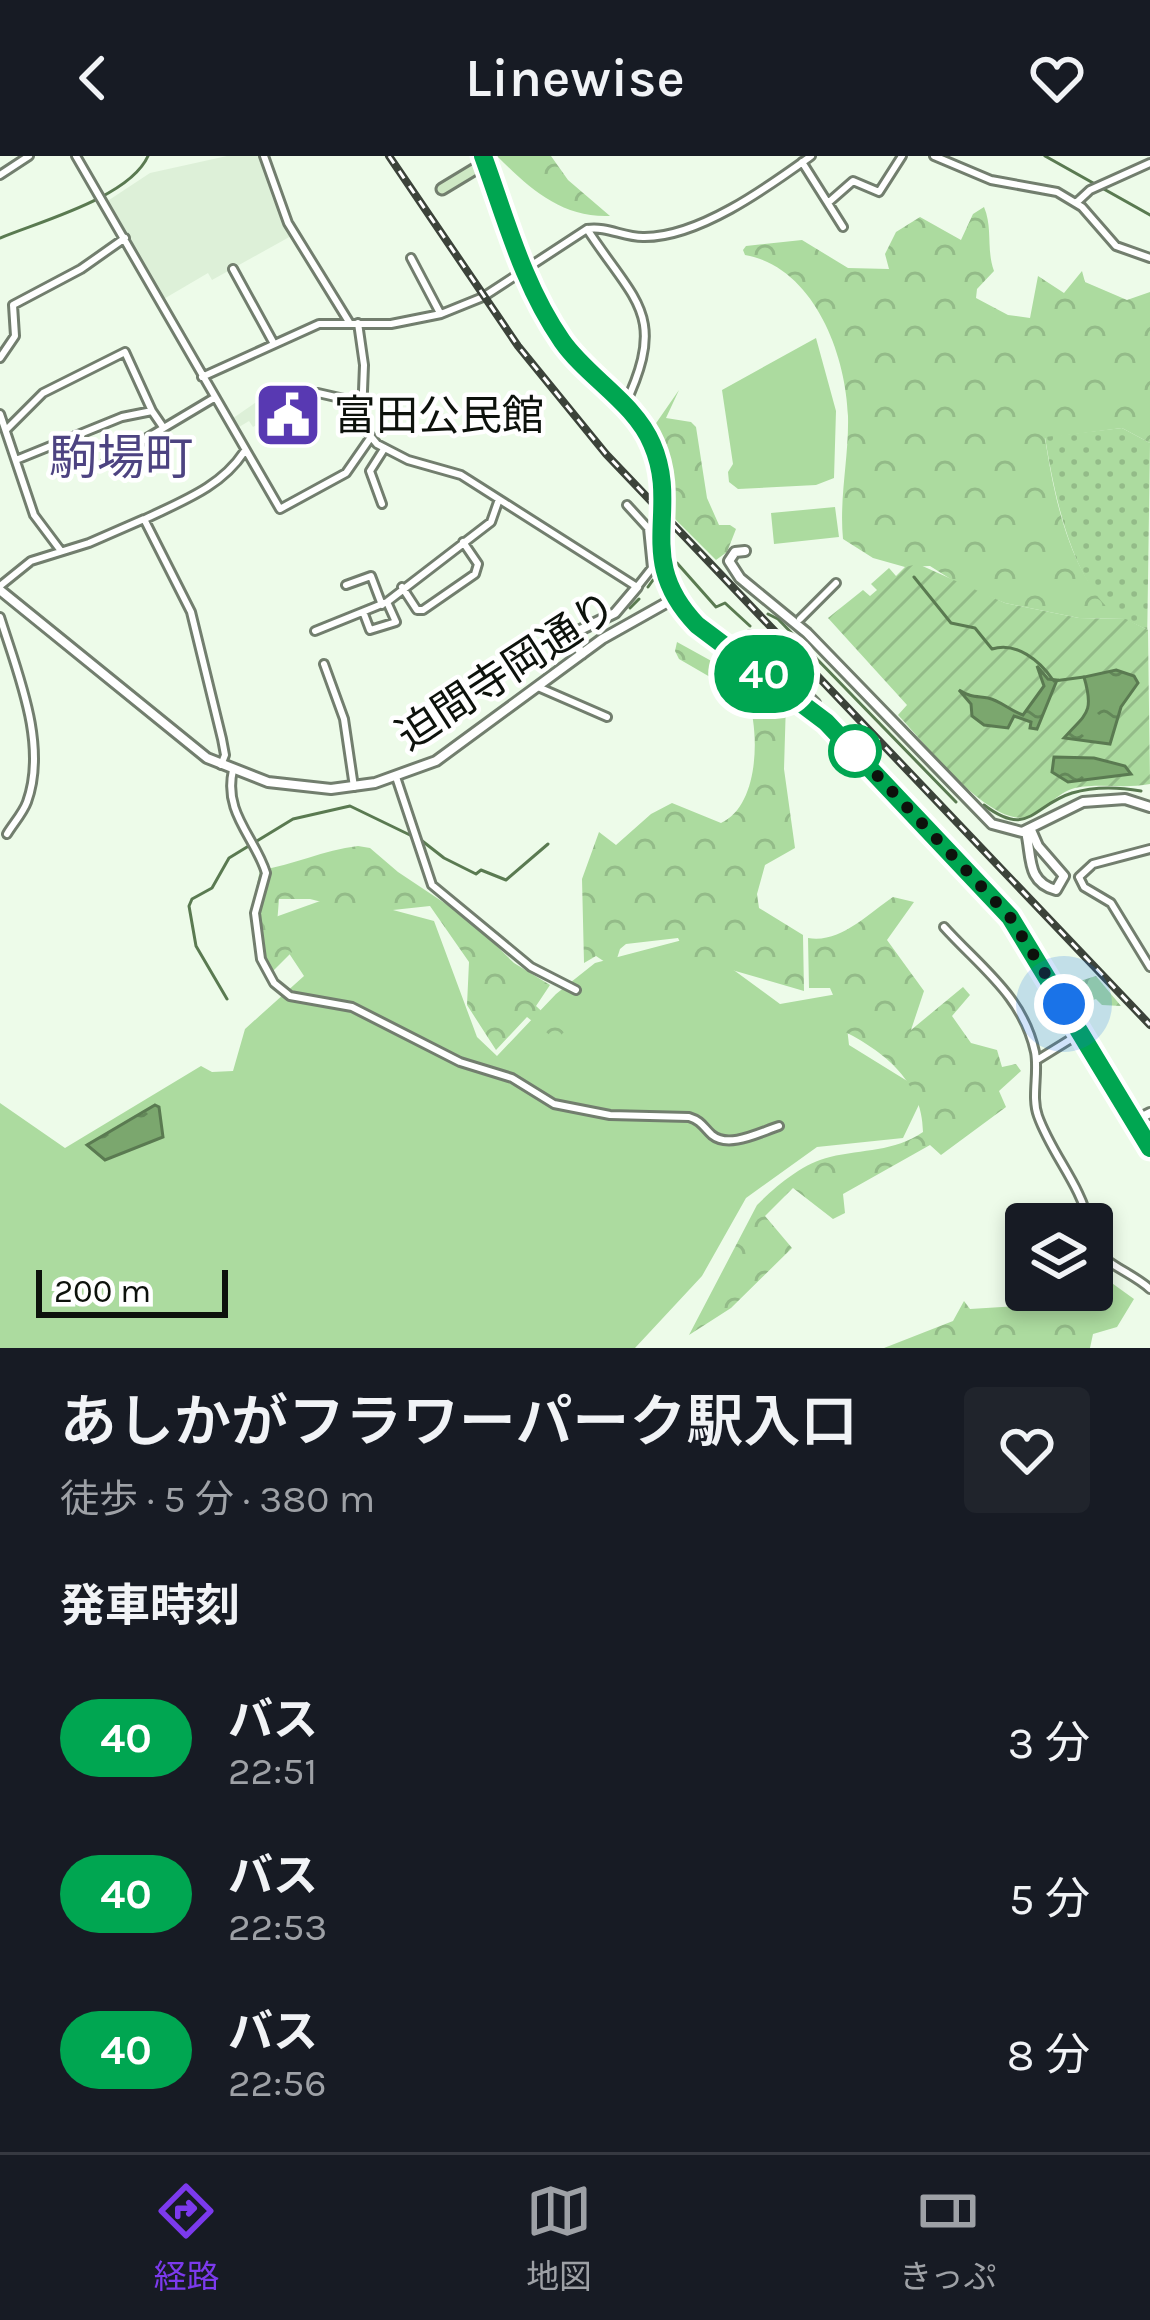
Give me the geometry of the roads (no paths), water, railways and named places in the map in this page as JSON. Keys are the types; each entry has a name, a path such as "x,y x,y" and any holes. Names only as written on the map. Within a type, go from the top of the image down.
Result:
{"main road":[{"path":"442,188 484,159 524,272 564,343 624,406 654,446 663,569 675,598 697,625 815,712 1010,917 1150,1148"}],"street":[{"path":"0,176 29,156"},
{"path":"76,156 280,509 346,473 370,437"},
{"path":"264,156 288,223 353,322 364,365 363,422 370,437 408,460 454,472 638,587"},
{"path":"202,377 320,324 391,324 441,314 483,297 587,229 659,236 726,212 811,156"},
{"path":"829,202 853,181 880,192 902,156"},
{"path":"934,156 991,180 1057,192 1076,203 1117,246 1150,258"},
{"path":"802,162 843,227"},
{"path":"1076,203 1090,190 1150,163"},
{"path":"587,229 644,316 640,365 624,406"},
{"path":"0,358 15,336 14,305 81,269 125,238"},
{"path":"410,258 441,314"},
{"path":"232,269 273,342"},
{"path":"7,429 43,393 125,352 163,428"},
{"path":"299,398 318,393 362,403"},
{"path":"104,464 214,398"},
{"path":"16,460 122,417 152,411"},
{"path":"0,414 37,521 61,551"},
{"path":"382,504 370,471 384,449"},
{"path":"0,588 31,561 206,490 234,468 244,452"},
{"path":"315,631 384,603 491,522 499,500"},
{"path":"582,654 575,644 576,632 616,614 652,568 648,528 627,505"},
{"path":"144,519 191,612 222,739 225,755 221,765"},
{"path":"402,587 418,610 423,610 475,574 478,564 463,542"},
{"path":"745,551 732,554 730,567 807,633 998,829 1028,830 1083,802 1125,799 1150,807"},
{"path":"346,585 371,576 396,622 370,629 364,614"},
{"path":"807,633 800,619 836,583"},
{"name":"迫間寺岡通り","path":"0,588 175,735 232,770 306,788 354,787 396,777 456,750 582,654 675,598"},
{"path":"0,617 28,718 32,761 28,801 7,834"},
{"path":"750,634 816,703 815,712"},
{"path":"324,664 344,719 354,787"},
{"path":"538,687 607,717"},
{"path":"232,770 236,816 266,873 255,913 261,959 274,983 290,996 352,1007 444,1055 499,1072 554,1104 581,1111 689,1117 727,1142 779,1126"},
{"path":"396,777 427,873 438,891 531,967 577,990"},
{"path":"1028,830 1064,876 1056,890 1048,889 1031,870 1028,830"},
{"path":"1150,849 1093,864 1078,877 1082,886 1111,903 1150,967"},
{"path":"944,927 1012,999 1030,1032 1037,1060 1036,1113 1085,1203"},
{"path":"1037,1060 1081,1033"},
{"path":"1134,1121 1150,1113"},
{"path":"1113,1263 1150,1289"}],"water":[{"path":"1037,666 1048,679 1057,680 1037,729 1014,716 1008,728 984,725 972,716 971,704 959,690 992,699 1023,715 1044,686"},
{"path":"1116,670 1134,676 1138,683 1121,707 1110,744 1064,738 1088,706 1084,677"},
{"path":"1054,757 1094,758 1125,766 1131,774 1068,782 1052,772"},
{"path":"155,1105 163,1137 105,1160 87,1145"}],"waterway":[{"path":"0,238 104,195 138,171 148,156"},
{"path":"1045,156 1150,215"},
{"path":"672,567 677,563 716,607 725,603 750,626"},
{"path":"914,577 951,623 975,628 992,649 1027,654 1053,680"},
{"path":"648,587 653,580"},
{"path":"630,608 639,599"},
{"path":"768,614 956,802"},
{"path":"1054,681 1084,677"},
{"path":"984,805 999,815 1021,819 1081,791 1141,791"},
{"path":"227,999 196,946 189,906 192,899 212,888 229,858 293,819 350,806 412,836"},
{"path":"421,840 476,874 481,870 506,880 548,844"}],"railway":[{"path":"389,156 518,346 606,454 1150,1025"}],"place":[{"name":"富田公民館","path":"288,415"}],"district":[{"name":"駒場町","path":"121,457"}]}
